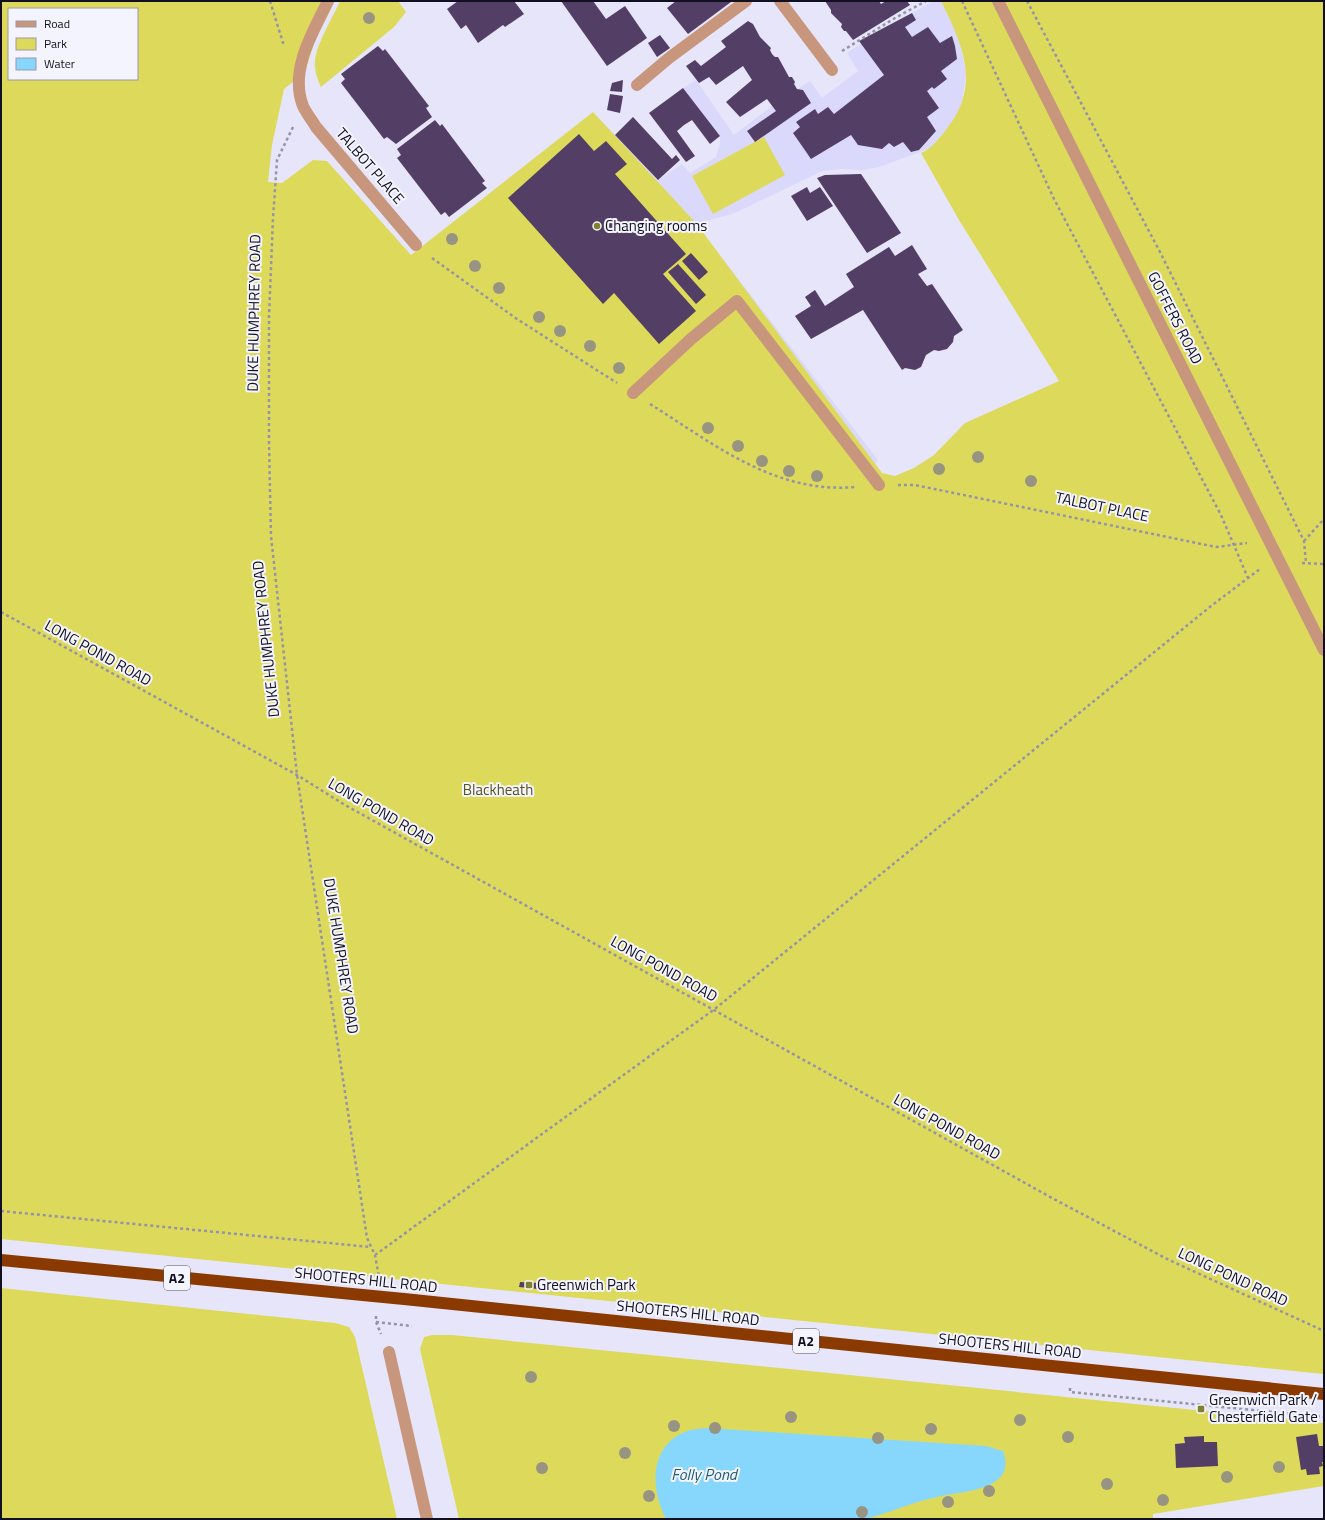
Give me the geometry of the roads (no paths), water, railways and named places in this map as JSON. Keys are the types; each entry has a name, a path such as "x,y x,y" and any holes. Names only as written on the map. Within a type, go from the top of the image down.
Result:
{"highway":[{"name":"SHOOTERS HILL ROAD","path":"1,1260 420,1301 1324,1394"}],"street":[{"name":"TALBOT PLACE","path":"328,1 309,40 299,70 303,105 316,127 416,245"},
{"path":"637,85 669,58 746,1"},
{"path":"780,1 829,65"},
{"name":"GOFFERS ROAD","path":"998,1 1324,650"},
{"path":"634,393 692,339 737,301 879,485"},
{"path":"389,1352 427,1519"}],"water":[{"name":"Folly Pond","path":"707,1428 986,1446 1003,1451 1005,1464 1003,1474 995,1482 985,1487 929,1499 873,1517 862,1519 666,1519 656,1488 656,1473 659,1459 665,1447 675,1437 689,1431"}],"place":[{"name":"Changing rooms","path":"597,226"},
{"name":"Greenwich Park","path":"529,1285"},
{"name":"Greenwich Park / Chesterfield Gate","path":"1201,1409"}],"park label":[{"name":"Blackheath","path":"498,790"}]}
